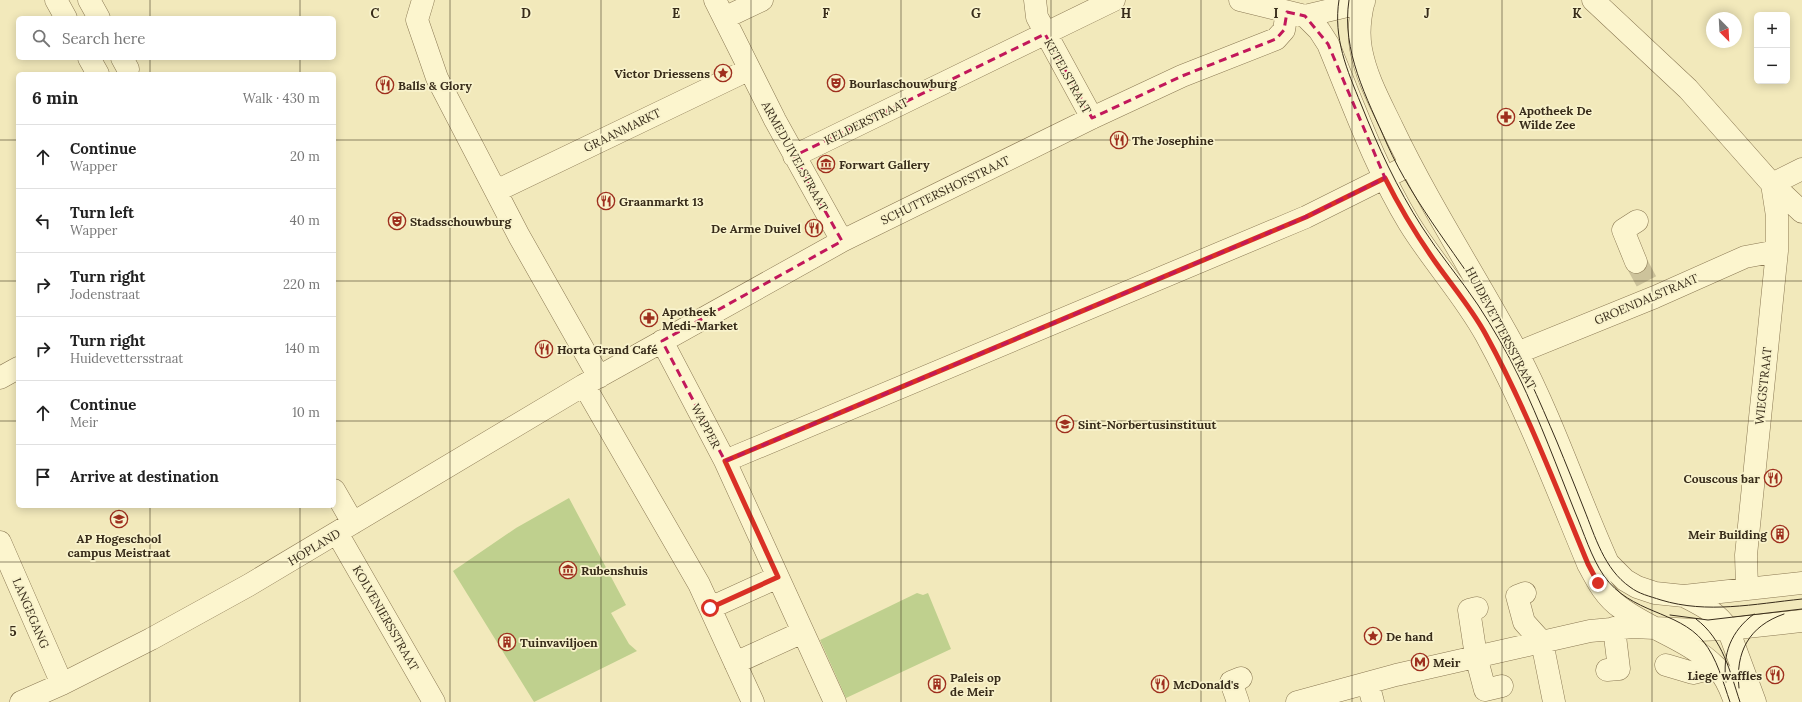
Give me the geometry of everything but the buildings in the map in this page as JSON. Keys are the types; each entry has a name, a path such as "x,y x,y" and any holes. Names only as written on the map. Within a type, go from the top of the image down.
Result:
{"street":[{"path":"56,0 65,16"},
{"path":"89,0 98,16"},
{"path":"423,0 417,20 437,78 519,236 591,381 699,584 753,702"},
{"path":"719,9 762,0"},
{"name":"KETELSTRAAT","path":"1035,0 1037,17 1045,34 1092,118"},
{"name":"KELDERSTRAAT","path":"794,156 1114,0"},
{"path":"1240,0 1304,19 1364,1"},
{"path":"1593,0 1688,89 1772,184 1791,211"},
{"name":"HUIDEVETTERSSTRAAT","path":"1364,1 1359,34 1361,50 1375,91 1411,164 1517,353 1545,414 1598,564"},
{"name":"ARMEDUIVELSTRAAT","path":"719,9 748,70 842,241"},
{"name":"SCHUTTERSHOFSTRAAT","path":"591,381 842,241 1092,118 1182,76 1276,39 1284,30 1304,19"},
{"name":"HUIDEVETTERSSTRAAT","path":"1304,19 1328,44 1350,101 1396,200 1421,242 1465,302 1492,346 1598,564"},
{"path":"90,60 97,72"},
{"name":"GRAANMARKT","path":"496,191 748,70"},
{"path":"725,461 1306,217 1411,164"},
{"path":"1772,184 1802,169"},
{"name":"WIEGSTRAAT","path":"1747,588 1746,555 1776,251 1791,211"},
{"path":"1636,262 1623,230 1637,220"},
{"name":"GROENDALSTRAAT","path":"1517,353 1653,293 1744,257 1776,251"},
{"name":"WAPPER","path":"662,341 725,461 836,702"},
{"path":"0,378 16,369"},
{"name":"HOPLAND","path":"21,702 62,684 151,639 249,585 591,381"},
{"name":"KOLVENIERSSTRAAT","path":"336,497 345,528 434,702"},
{"name":"LANGEGANG","path":"0,542 62,684"},
{"path":"1598,564 1637,587 1656,593 1684,596 1802,583"},
{"path":"1598,564 1598,583 1608,596 1620,607 1688,646 1726,681 1735,702"},
{"path":"710,608 778,577"},
{"path":"1525,593 1517,596 1524,622 1542,642 1554,702"},
{"path":"1684,596 1708,608 1721,618 1728,629 1755,702"},
{"path":"1477,608 1468,610 1476,656 1485,690 1502,686"},
{"path":"1300,702 1370,692 1476,656 1614,628 1654,627 1697,630 1728,629 1802,621"},
{"path":"1607,670 1619,669 1614,628"},
{"path":"735,663 803,632"},
{"path":"1666,665 1694,673 1713,669"},
{"path":"1238,702 1231,682 1240,678"}],"highlighted area":[{"path":"1287,12 1305,16 1328,44 1385,178 1306,217 725,461 662,341 842,241 794,156 1045,34 1092,118 1182,76 1276,39 1284,30"}],"green space":[{"path":"569,498 626,605 611,613 629,644 637,651 534,702 453,571 516,528"},
{"path":"917,593 923,595 928,593 951,649 846,698 820,640"}],"tunnel":[{"path":"1636,262 1650,288"}],"tram line":[{"path":"1339,0 1338,28 1342,54 1381,152 1404,197 1422,227 1478,305 1510,358 1534,410 1599,569 1615,588 1627,598 1680,623 1703,641 1716,662 1730,702"},
{"path":"1349,0 1349,38 1352,56 1364,92 1387,144 1411,189 1483,296 1514,348 1557,442 1601,551 1613,571 1630,587 1644,595 1678,604 1731,607 1802,599"},
{"path":"1670,615 1708,620 1802,609"},
{"path":"1726,682 1725,662 1730,644 1739,628 1754,614"},
{"path":"1739,688 1739,663 1747,642 1753,633 1762,626 1772,619 1784,614"},
{"path":"1696,619 1713,636 1719,646 1729,668 1740,702"}],"place":[{"name":"Victor Driessens","path":"723,73"},
{"name":"Bourlaschouwburg","path":"836,83"},
{"name":"Balls & Glory","path":"385,85"},
{"name":"Apotheek De Wilde Zee","path":"1506,117"},
{"name":"The Josephine","path":"1119,140"},
{"name":"Forwart Gallery","path":"826,164"},
{"name":"Graanmarkt 13","path":"606,201"},
{"name":"Stadsschouwburg","path":"397,221"},
{"name":"De Arme Duivel","path":"814,228"},
{"name":"Apotheek Medi-Market","path":"649,318"},
{"name":"Horta Grand Café","path":"544,349"},
{"name":"Sint-Norbertusinstituut","path":"1065,424"},
{"name":"Couscous bar","path":"1773,478"},
{"name":"AP Hogeschool campus Meistraat","path":"119,519"},
{"name":"Meir Building","path":"1780,534"},
{"name":"Rubenshuis","path":"568,570"},
{"name":"De hand","path":"1373,636"},
{"name":"Tuinvaviljoen","path":"507,642"},
{"name":"Meir","path":"1420,662"},
{"name":"Liege waffles","path":"1775,675"},
{"name":"Paleis op de Meir","path":"937,684"},
{"name":"McDonald's","path":"1160,684"}],"route":[{"path":"710,608 778,577 725,461 1306,217 1385,178 1421,242 1465,302 1486,334 1516,393 1588,564 1598,583"}]}
